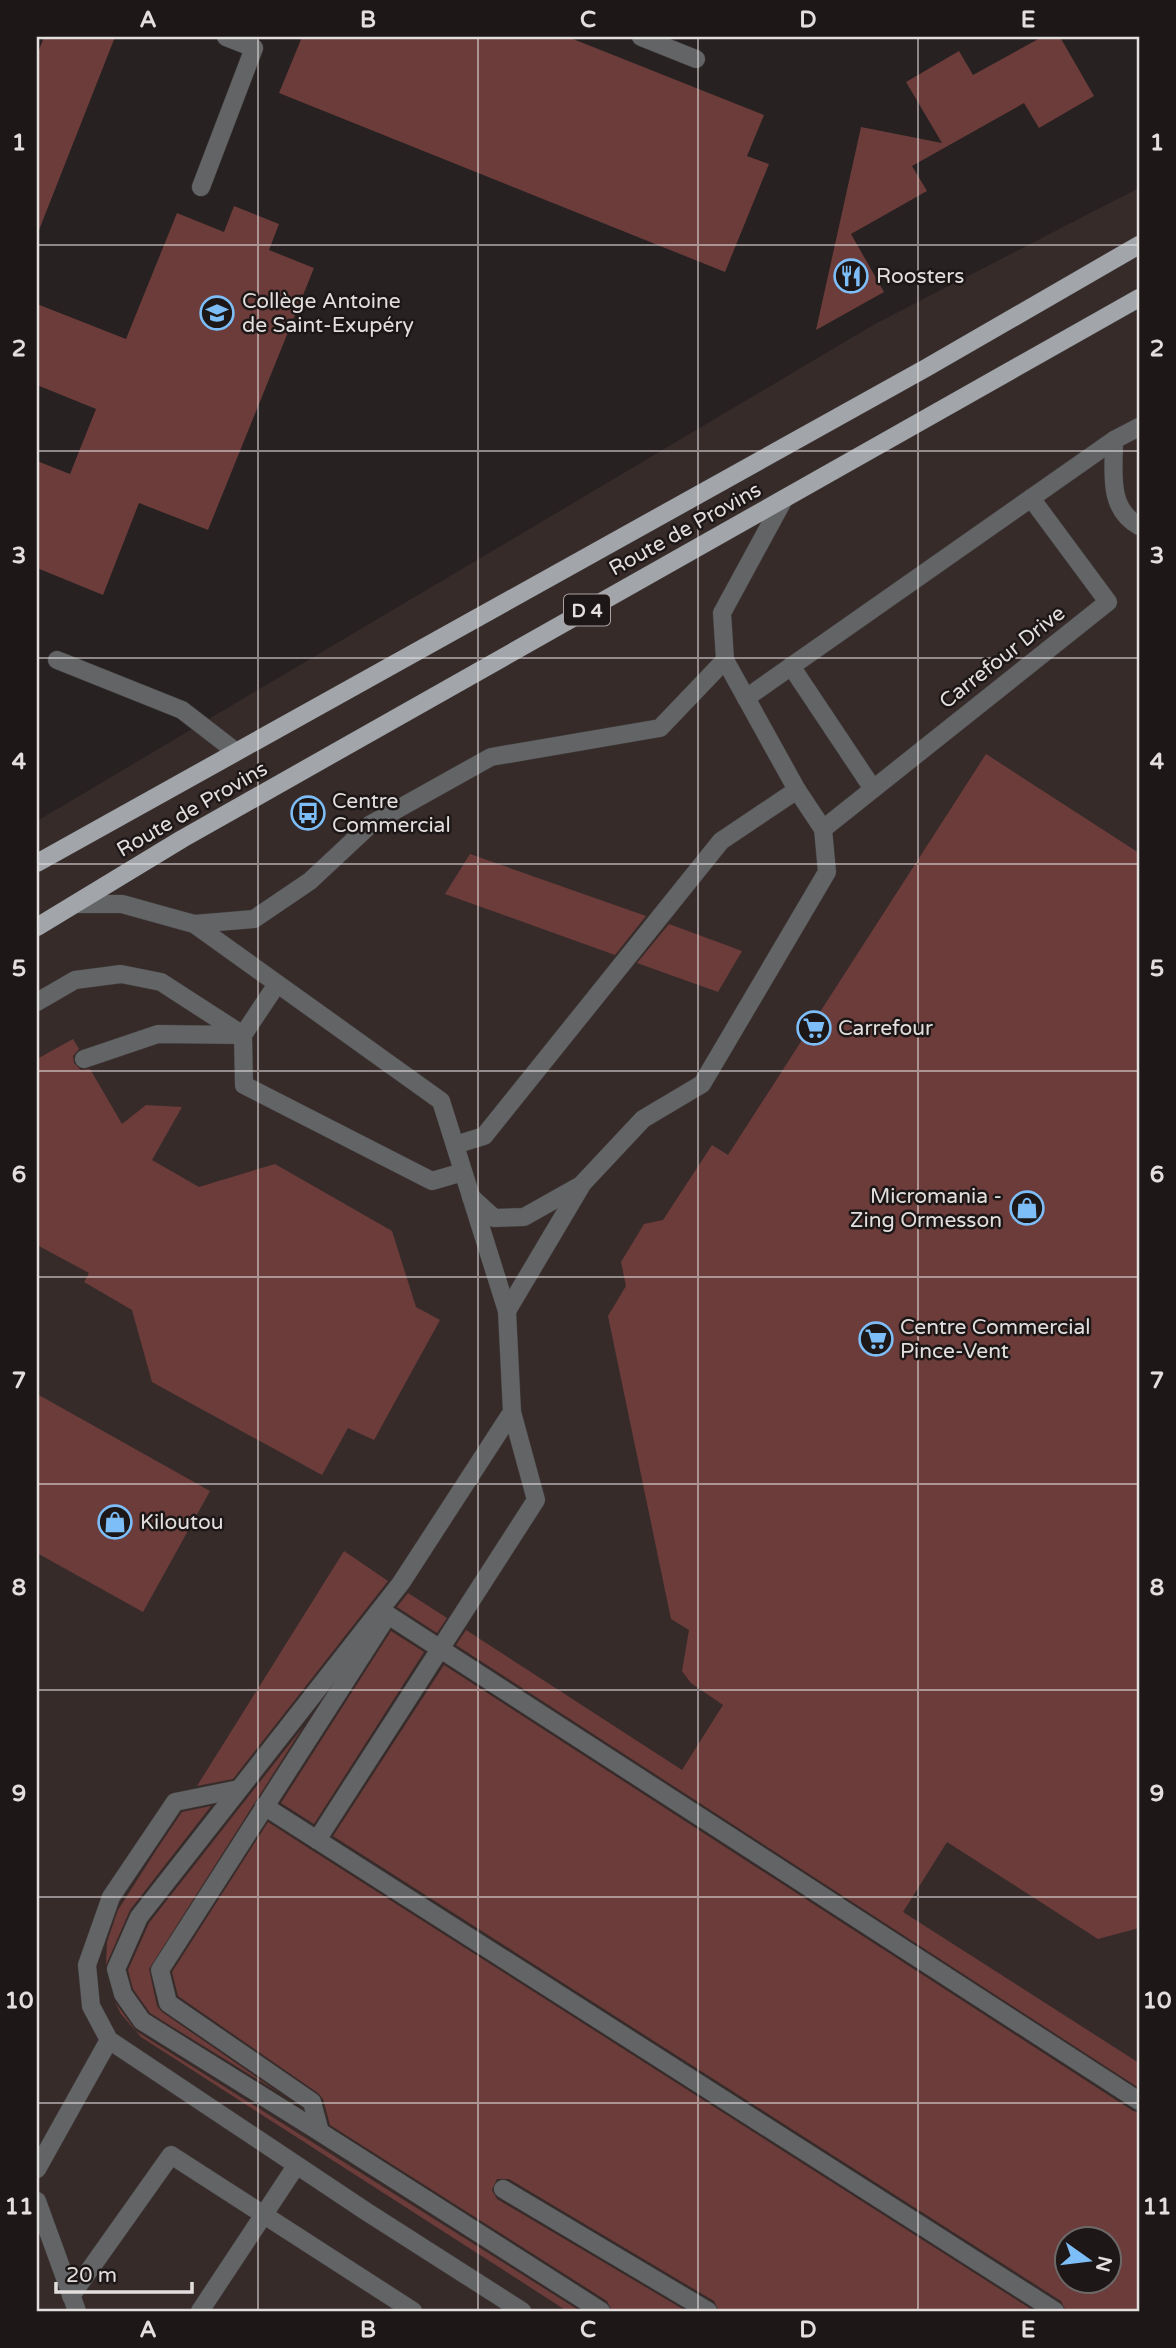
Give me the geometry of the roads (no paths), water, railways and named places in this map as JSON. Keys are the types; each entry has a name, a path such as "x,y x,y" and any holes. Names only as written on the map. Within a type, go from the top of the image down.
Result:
{"main road":[{"name":"Route de Provins","path":"37,863 926,368 1139,245"},
{"name":"Route de Provins","path":"37,927 182,839 1139,298"}],"lane":[{"path":"201,187 254,48 226,37"},
{"path":"641,37 696,59"},
{"path":"747,698 1114,440 1139,427"},
{"path":"1114,440 1115,497 1130,521 1139,526"},
{"name":"Carrefour Drive","path":"823,829 1108,602 1031,498"},
{"path":"507,1311 583,1184 643,1119 702,1084 827,872 823,829 797,790 725,660 722,613 784,499"},
{"path":"57,660 183,710 235,751"},
{"path":"78,904 122,904 194,924 254,919 310,881 371,824 491,757 660,728 725,660"},
{"path":"791,666 873,789"},
{"path":"454,1145 484,1136 721,841 797,790"},
{"path":"194,924 441,1101 507,1311 512,1412 536,1500 317,1840"},
{"path":"37,1002 75,980 121,974 161,982 243,1035"},
{"path":"277,984 243,1035 244,1085 432,1181 463,1172"},
{"path":"84,1059 158,1034 243,1035"},
{"path":"471,1197 494,1217 524,1217 583,1184"},
{"path":"512,1412 401,1583 139,1917 116,1969 123,1994 142,2021 601,2311"},
{"path":"320,2132 312,2102 168,2003 160,1970 388,1615 1139,2101"},
{"path":"239,1789 175,1802 111,1897 87,1965 91,2006 109,2040 522,2311"},
{"path":"264,1806 1055,2311"},
{"path":"37,2169 109,2040"},
{"path":"74,2304 172,2155 413,2311"},
{"path":"200,2311 296,2165"},
{"path":"503,2189 708,2311"},
{"path":"37,2201 74,2304"}],"place":[{"name":"Roosters","path":"851,276"},
{"name":"Collège Antoine de Saint-Exupéry","path":"217,313"},
{"name":"Centre Commercial","path":"308,813"},
{"name":"Carrefour","path":"814,1028"},
{"name":"Micromania - Zing Ormesson","path":"1027,1208"},
{"name":"Centre Commercial Pince-Vent","path":"876,1339"},
{"name":"Kiloutou","path":"115,1522"}]}
